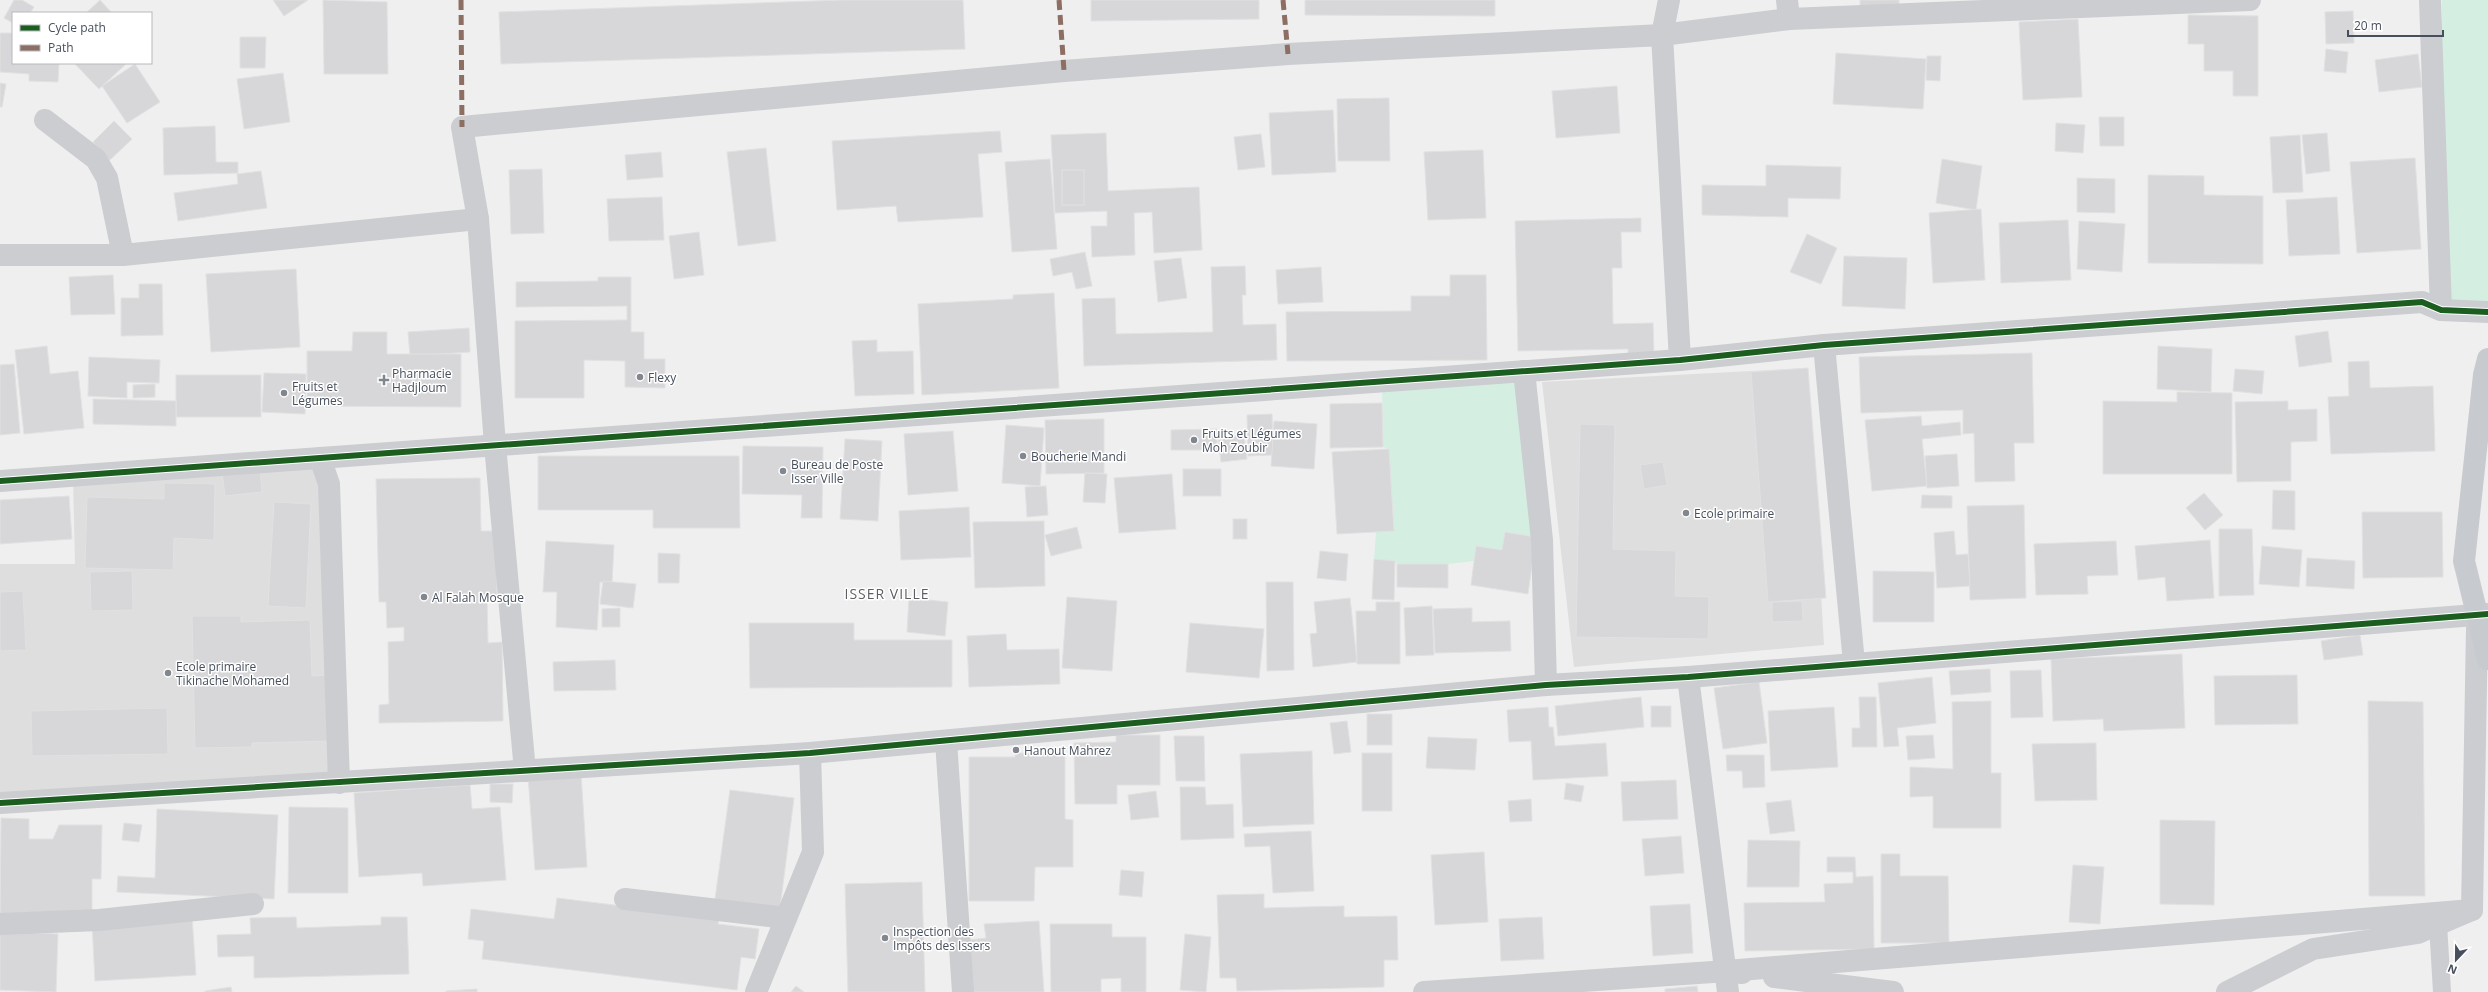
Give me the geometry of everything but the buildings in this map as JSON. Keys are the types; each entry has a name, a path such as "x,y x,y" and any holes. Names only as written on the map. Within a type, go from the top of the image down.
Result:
{"main road":[{"path":"2488,359 2484,375 2464,561 2483,615 2488,659"}],"street":[{"path":"1669,0 1662,35 1680,360"},
{"path":"525,771 495,445 478,219 462,127 1064,70 1288,54 1662,35 1788,9 2250,0"},
{"path":"2430,0 2441,310"},
{"path":"45,120 96,159 107,178 123,255"},
{"path":"0,255 123,255 478,219"},
{"path":"0,481 1680,360 1824,345 2422,302 2441,310 2488,312"},
{"path":"1824,345 1854,663"},
{"path":"1524,371 1542,540 1546,685"},
{"path":"320,458 329,484 339,783"},
{"path":"0,803 810,753 1546,685 1688,677 2483,615 2472,910"},
{"path":"1688,677 1727,982"},
{"path":"946,741 963,992"},
{"path":"756,992 813,852 810,753"},
{"path":"625,899 786,918"},
{"path":"0,924 99,920 254,904"},
{"path":"2227,992 2313,949 2418,932 2472,910"},
{"path":"1424,992 1727,982 2472,910"},
{"path":"1727,982 1893,992"}],"lane":[{"path":"2438,924 2442,992"}],"shaded area":[{"name":"Ecole primaire","path":"1808,368 1824,645 1574,667 1542,382"},
{"name":"Ecole primaire Tikinache Mohamed","path":"320,458 339,783 0,803 0,564 75,564 73,476"}],"green space":[{"path":"2442,0 2488,0 2488,312 2441,310"},
{"path":"1524,371 1536,537 1505,532 1502,550 1476,546 1474,561 1448,564 1397,564 1395,561 1374,559 1376,532 1394,531 1389,449 1383,447 1382,381"}],"marked path":[{"path":"461,0 462,127"},
{"path":"1059,0 1064,71"},
{"path":"1283,0 1288,54"}],"cycle path":[{"path":"0,481 1680,360 1824,345 2422,302 2441,310 2488,312"},
{"path":"0,803 810,753 1546,685 1688,677 2488,614"}],"place":[{"name":"Flexy","path":"640,377"},
{"name":"Pharmacie Hadjloum","path":"384,380"},
{"name":"Fruits et Légumes","path":"284,393"},
{"name":"Fruits et Légumes Moh Zoubir","path":"1194,440"},
{"name":"Boucherie Mandi","path":"1023,456"},
{"name":"Bureau de Poste Isser Ville","path":"783,471"},
{"name":"Ecole primaire","path":"1686,513"},
{"name":"Al Falah Mosque","path":"424,597"},
{"name":"Ecole primaire Tikinache Mohamed","path":"168,673"},
{"name":"Hanout Mahrez","path":"1016,750"},
{"name":"Inspection des Impôts des Issers","path":"885,938"}],"district":[{"name":"ISSER VILLE","path":"887,593"}]}
